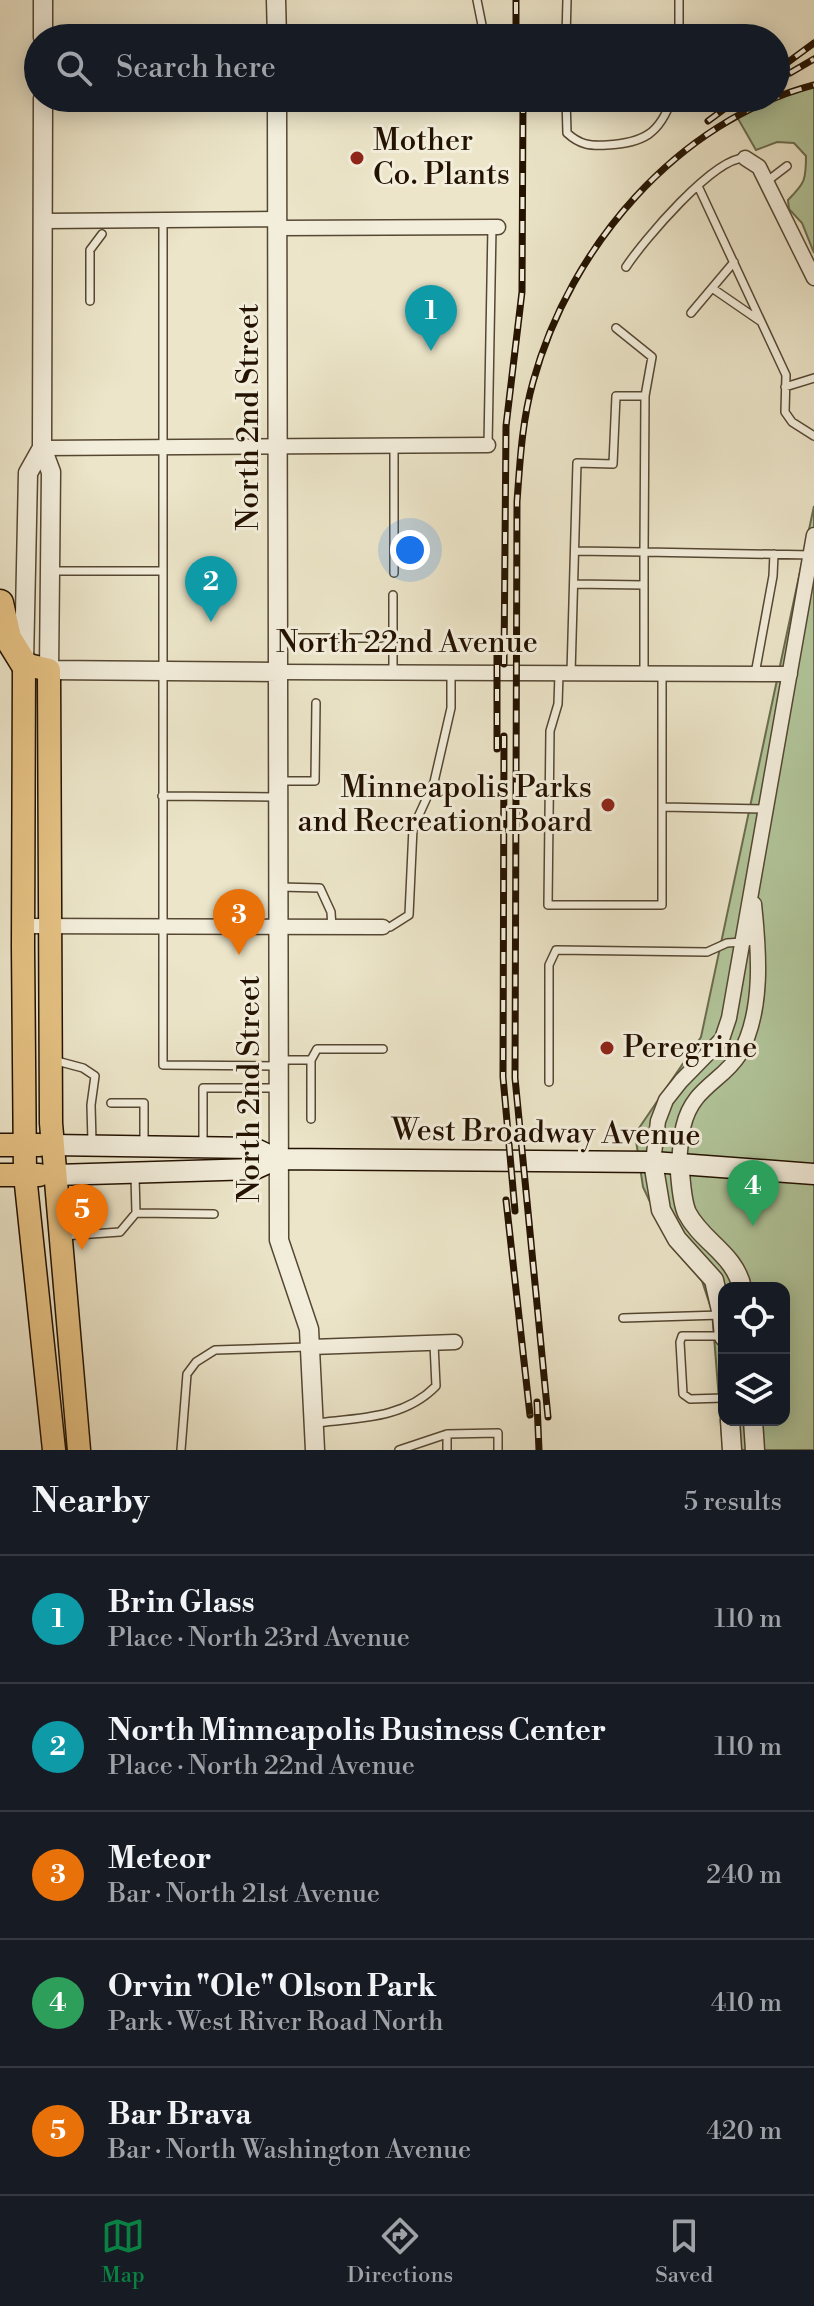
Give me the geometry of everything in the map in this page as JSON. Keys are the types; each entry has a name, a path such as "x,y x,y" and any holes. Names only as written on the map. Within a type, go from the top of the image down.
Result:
{"highway":[{"path":"0,603 8,638 37,667"}],"main road":[{"path":"37,667 23,926 41,1175 54,1450"},
{"path":"37,667 49,926 50,1060 39,1145 41,1175 59,1237 79,1450"},
{"name":"West Broadway Avenue","path":"0,1145 254,1148 277,1159"},
{"name":"West Broadway Avenue","path":"0,1175 255,1169 277,1159 653,1162 814,1174"}],"street":[{"path":"43,0 43,24"},
{"path":"276,0 277,24"},
{"path":"37,667 51,571 51,472 42,448 43,112"},
{"name":"North 2nd Street","path":"277,112 277,1159 280,1251 309,1329 315,1450"},
{"path":"745,158 759,167 814,278"},
{"path":"44,221 163,220 495,227"},
{"path":"42,448 488,445"},
{"path":"37,667 28,473 42,448"},
{"path":"741,1282 726,1255 686,1211 679,1163 684,1119 696,1098 738,1055 751,1025 759,975 751,941 752,887 814,535"},
{"name":"North 22nd Avenue","path":"37,667 162,672 790,674"},
{"path":"23,926 383,927"},
{"path":"718,1298 714,1280 677,1239 661,1210 653,1162 658,1121 666,1100 722,1039 751,941"},
{"path":"311,1347 455,1342"},
{"path":"730,1426 732,1450"},
{"path":"753,1426 755,1450"}],"lane":[{"path":"477,0 482,24"},
{"path":"566,24 567,0"},
{"path":"679,0 679,24"},
{"path":"566,112 567,133 586,146 641,140 654,130 668,112"},
{"path":"626,267 643,242 698,186 732,159 745,158"},
{"path":"766,182 787,166"},
{"path":"698,186 786,375 785,412 792,422 814,436"},
{"path":"163,220 163,1065 311,1060"},
{"path":"488,445 495,227"},
{"path":"90,301 90,250 102,234"},
{"path":"691,313 734,262"},
{"path":"712,288 761,321"},
{"path":"616,328 652,357 645,396 644,673"},
{"path":"785,387 814,378"},
{"path":"645,396 616,396 613,464 577,463 574,584 565,673 550,731 548,905 662,905 662,673"},
{"path":"394,445 394,573"},
{"path":"575,551 811,555"},
{"path":"755,674 773,576 774,554"},
{"path":"51,571 163,571"},
{"path":"574,584 644,585"},
{"path":"393,595 393,672"},
{"path":"276,638 381,638"},
{"path":"383,927 390,927 409,915 413,828 434,782 451,708 451,672"},
{"path":"162,796 278,789 315,781 316,703"},
{"path":"662,807 767,809"},
{"path":"278,887 320,888 331,912 332,928"},
{"path":"549,1082 549,965 556,950 707,952 727,943 751,941"},
{"path":"311,1119 311,1060 317,1049 383,1049"},
{"path":"50,1060 83,1068 95,1076 91,1105 92,1144"},
{"path":"203,1148 203,1088 277,1088"},
{"path":"111,1103 144,1103 144,1145"},
{"path":"59,1237 120,1232 136,1213 135,1174"},
{"path":"136,1213 214,1214"},
{"path":"623,1318 718,1315"},
{"path":"718,1336 682,1336 680,1342 683,1394 690,1399 718,1398"},
{"path":"314,1423 398,1412 425,1397 436,1386 434,1343"},
{"path":"181,1450 187,1374 196,1362 215,1350 311,1347"},
{"path":"399,1450 447,1434 498,1433 498,1450"},
{"path":"447,1434 447,1450"}],"green space":[{"path":"814,85 814,253 802,223 789,209 788,200 803,181 806,156 794,143 777,142 756,150 737,117 747,112 790,112 790,92"},
{"path":"814,506 814,1450 723,1450 721,1426 790,1426 790,1282 718,1282 718,1387 712,1311 702,1281 670,1245 643,1187 635,1134 701,1037"}],"railway":[{"path":"516,0 516,24"},
{"path":"790,61 814,43"},
{"path":"790,73 814,59"},
{"path":"790,94 814,85"},
{"path":"504,664 506,426 522,292 523,112"},
{"path":"708,121 720,112"},
{"path":"548,1417 515,1078 517,502 526,411 550,332 573,284 602,238 636,196 675,159 718,128 747,112"},
{"path":"497,653 497,749"},
{"path":"504,736 503,1077 515,1211"},
{"path":"506,1200 530,1415"},
{"path":"537,1402 539,1450"}],"place":[{"name":"Mother Co. Plants","path":"357,158"},
{"name":"Brin Glass","path":"431,351"},
{"name":"North Minneapolis Business Center","path":"211,622"},
{"name":"Minneapolis Parks and Recreation Board","path":"608,805"},
{"name":"Meteor","path":"239,955"},
{"name":"Peregrine","path":"607,1048"},
{"name":"Orvin \"Ole\" Olson Park","path":"753,1226"},
{"name":"Bar Brava","path":"82,1250"}]}
